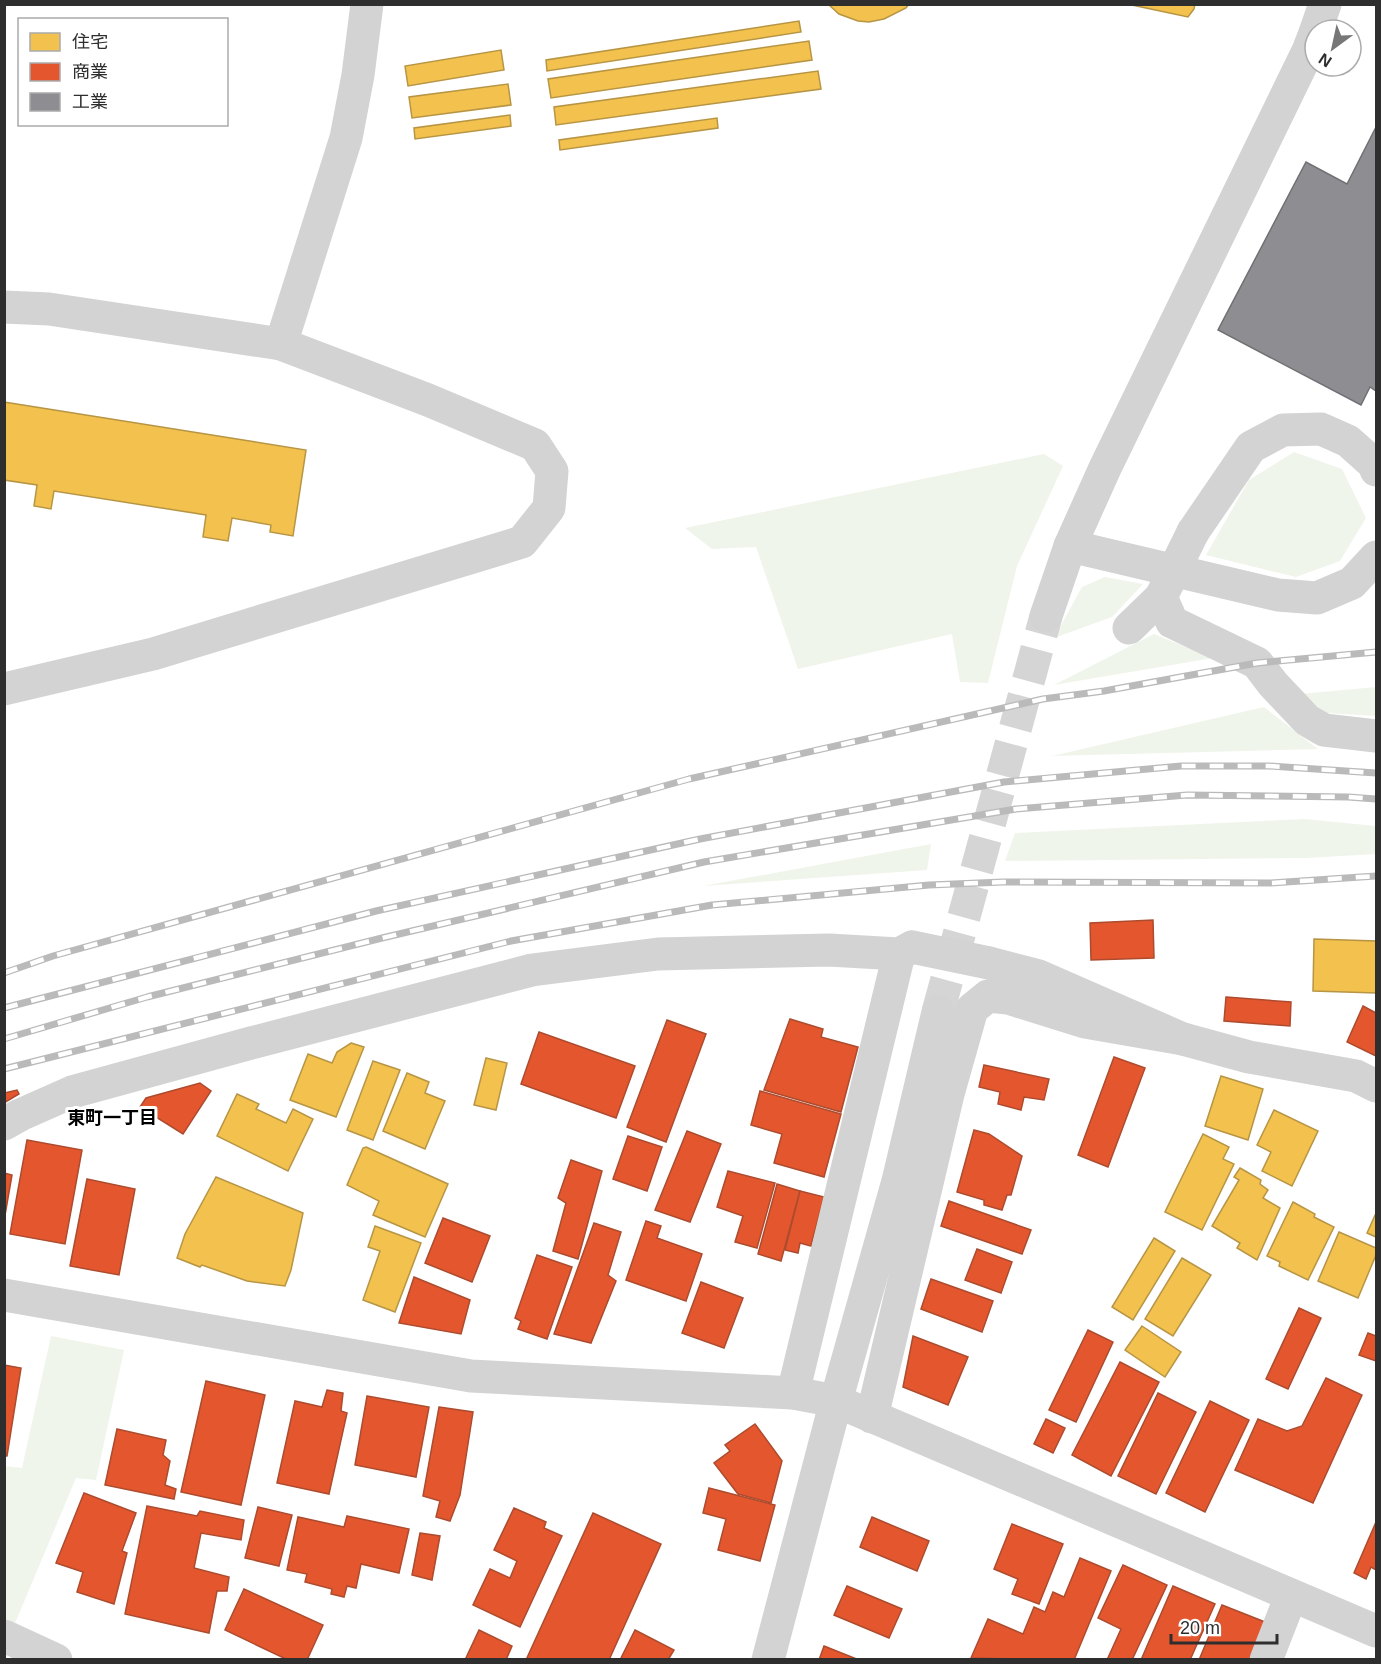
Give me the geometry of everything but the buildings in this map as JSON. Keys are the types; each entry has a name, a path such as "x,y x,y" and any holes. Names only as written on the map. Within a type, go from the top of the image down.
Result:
{"street":[{"path":"281,344 346,138 358,75 367,4"},
{"path":"1046,616 1071,546 1105,468 1303,61"},
{"path":"4,307 49,309 281,344 428,400 535,445 552,471 549,508 522,542 153,654 4,689"},
{"path":"1129,628 1161,597 1193,532 1251,447 1283,430 1321,429 1348,441 1376,466 1377,470"},
{"path":"1071,546 1278,595 1317,598 1352,583 1377,557"},
{"path":"1161,597 1172,622 1257,663 1306,720 1324,730 1377,736"},
{"path":"4,1124 72,1092 532,970 658,954 829,950 905,951 989,963 1039,976 1183,1039"},
{"path":"793,1393 905,951"},
{"path":"872,1417 948,1094 972,1009 988,996 1008,998 1085,1022 1183,1039 1249,1057 1356,1076 1377,1086"},
{"path":"768,1659 836,1401 898,1181 938,1012"},
{"path":"4,1295 471,1376 793,1393 836,1401 1377,1631"},
{"path":"1266,1659 1291,1596"},
{"path":"4,1636 56,1659"}],"shaded area":[{"path":"1294,452 1342,469 1366,518 1340,561 1296,577 1206,555 1249,480"},
{"path":"1044,454 1063,466 1017,566 988,683 960,682 952,634 798,669 756,547 712,549 685,528"},
{"path":"1105,577 1143,584 1112,617 1054,638 1082,587"},
{"path":"1154,634 1213,658 1054,685"},
{"path":"1376,687 1376,716 1327,713 1300,694"},
{"path":"1264,707 1318,749 1052,756"},
{"path":"1304,819 1376,826 1376,854 1306,858 1005,861 1015,833"},
{"path":"931,844 927,870 703,886"},
{"path":"51,1336 124,1350 96,1480 76,1478 13,1628 5,1624 5,1466 22,1468"}],"tunnel":[{"path":"938,1012 1046,616"}],"railway":[{"path":"4,973 53,956 689,779 1043,699 1104,691 1257,663 1376,652"},
{"path":"4,1008 376,911 700,839 1004,782 1181,766 1269,766 1376,773"},
{"path":"4,1039 147,997 382,938 704,862 1016,809 1187,795 1376,799"},
{"path":"4,1069 511,941 712,905 929,885 1003,882 1271,883 1376,876"}],"district":[{"name":"東町一丁目","path":"112,1118"}]}
